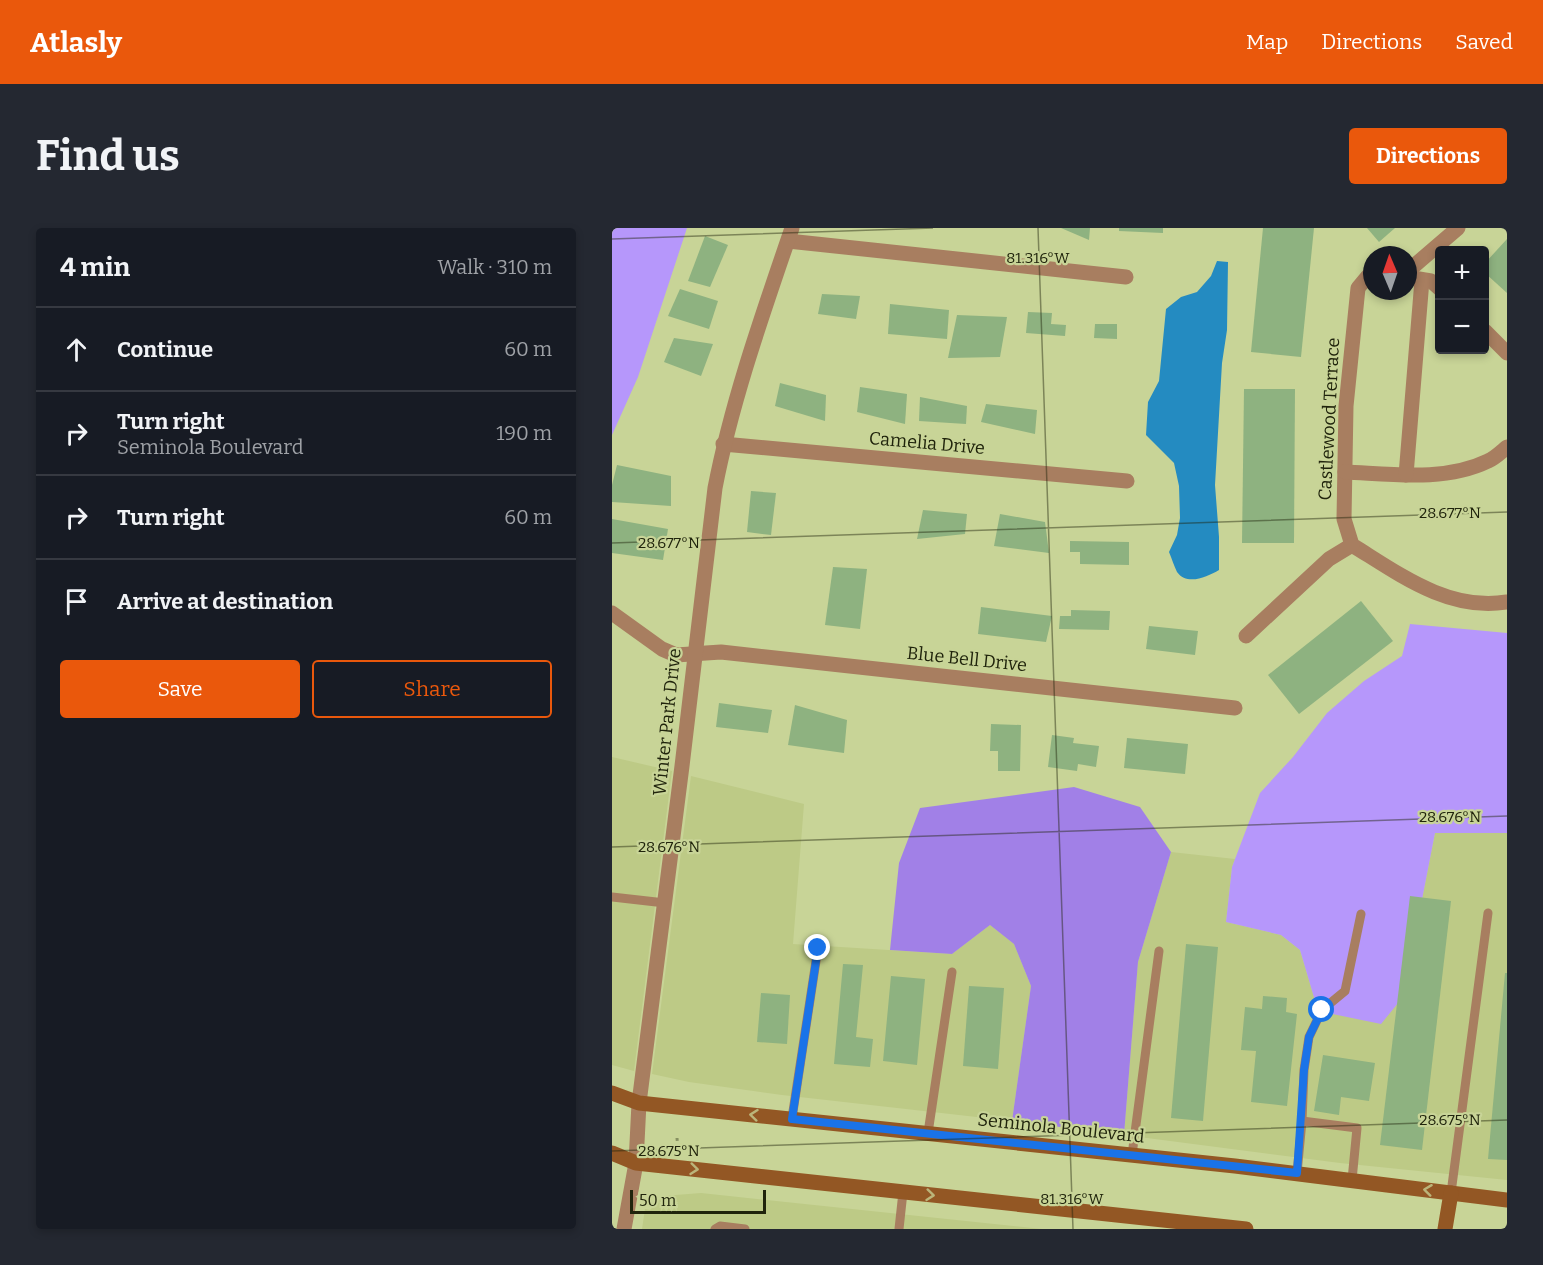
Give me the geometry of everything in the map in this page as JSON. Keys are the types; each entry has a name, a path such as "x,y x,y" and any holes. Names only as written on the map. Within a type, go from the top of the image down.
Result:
{"main road":[{"name":"Seminola Boulevard","path":"612,1093 639,1103 1297,1173 1507,1200"},
{"path":"612,1153 636,1162 1246,1229"},
{"path":"1445,1229 1451,1193"}],"street":[{"path":"1417,263 1458,228"},
{"path":"790,234 1126,277"},
{"name":"Winter Park Drive","path":"624,1229 636,1162 639,1103 715,488 723,444 790,234"},
{"path":"1417,278 1431,281 1435,285"},
{"name":"Castlewood Terrace","path":"1352,545 1344,519 1346,406 1358,288 1363,282"},
{"path":"1406,475 1414,300"},
{"path":"1489,336 1507,353"},
{"name":"Camelia Drive","path":"723,444 1127,481"},
{"path":"1345,472 1406,475 1464,471 1491,460 1507,447"},
{"path":"1246,636 1329,559 1352,545 1418,586 1460,601 1507,602"},
{"name":"Blue Bell Drive","path":"612,613 662,649 676,654 721,652 1235,708"}],"lane":[{"path":"612,897 665,903"},
{"path":"1451,1193 1488,913"},
{"path":"1297,1173 1304,1070 1309,1037 1322,1010 1345,991 1361,914"},
{"path":"792,1119 818,948"},
{"path":"1132,1155 1159,951"},
{"path":"928,1133 952,972"},
{"path":"1302,1121 1357,1128 1352,1180"},
{"path":"899,1229 903,1192"},
{"path":"715,1229 720,1226 745,1229"}],"path":[{"path":"677,1138 678,1150"}],"shaded area":[{"path":"612,228 687,228 638,377 612,435"},
{"path":"1410,624 1507,633 1507,833 1435,833 1403,997 1381,1024 1318,1011 1300,950 1281,935 1226,922 1232,867 1260,793 1293,757 1327,713 1364,681 1402,656"},
{"path":"612,757 672,771 634,1071 612,1065"},
{"path":"691,776 804,804 793,944 952,954 990,925 1014,944 1031,986 1012,1121 782,1095 689,1082 652,1074"},
{"path":"1074,787 1140,807 1171,852 1138,962 1124,1135 1012,1121 1031,986 1014,944 990,925 952,954 890,950 899,863 920,808"},
{"path":"1435,833 1507,833 1507,1180 1340,1163 1124,1135 1138,962 1171,852 1235,859 1232,867 1226,922 1281,935 1300,950 1318,1011 1403,996"},
{"path":"701,1193 1042,1229 642,1229 645,1209 650,1210 663,1196"}],"water":[{"path":"1217,261 1228,262 1227,330 1222,363 1215,485 1219,570 1197,579 1186,579 1177,572 1169,552 1177,535 1180,518 1179,486 1174,463 1146,435 1148,402 1159,381 1166,309 1181,297 1197,292 1211,276"}],"building":[{"path":"1061,228 1090,228 1089,240"},
{"path":"1119,228 1163,228 1163,233 1119,231"},
{"path":"1263,228 1314,228 1301,357 1251,352"},
{"path":"1367,228 1395,228 1379,242"},
{"path":"705,236 728,245 710,287 688,281"},
{"path":"1507,239 1507,293 1489,277 1489,259"},
{"path":"680,289 718,301 709,329 668,316"},
{"path":"822,294 860,296 856,319 818,314"},
{"path":"890,304 949,310 947,339 888,334"},
{"path":"1028,312 1052,313 1051,324 1066,325 1065,336 1026,333"},
{"path":"957,315 1007,317 1000,357 948,358"},
{"path":"1095,324 1117,324 1117,339 1094,338"},
{"path":"674,338 713,344 701,376 664,362"},
{"path":"780,383 826,395 825,421 775,406"},
{"path":"860,387 907,394 905,424 857,412"},
{"path":"1244,389 1295,389 1294,543 1242,543"},
{"path":"920,397 967,406 966,424 919,421"},
{"path":"986,404 1037,410 1035,434 981,422"},
{"path":"617,465 671,476 671,506 612,502 612,485"},
{"path":"751,491 776,493 771,535 747,532"},
{"path":"923,510 967,514 965,534 917,539"},
{"path":"1000,514 1045,522 1049,553 994,546"},
{"path":"612,519 668,529 663,560 612,553"},
{"path":"1070,541 1129,542 1129,565 1080,564 1080,552 1070,552"},
{"path":"833,567 867,569 860,629 825,625"},
{"path":"1361,601 1393,641 1299,714 1268,675"},
{"path":"981,607 1052,616 1046,642 978,634"},
{"path":"1071,610 1110,611 1109,630 1059,629 1060,616 1071,616"},
{"path":"1149,626 1198,631 1195,655 1146,649"},
{"path":"719,703 772,710 768,733 716,727"},
{"path":"795,705 847,720 844,753 788,745"},
{"path":"991,724 1021,725 1020,771 998,771 998,751 990,751"},
{"path":"1052,735 1074,738 1073,743 1099,746 1096,767 1078,764 1077,771 1048,767"},
{"path":"1127,738 1188,744 1185,774 1124,768"},
{"path":"1410,896 1451,901 1422,1150 1380,1145"},
{"path":"1186,944 1218,947 1203,1121 1171,1118"},
{"path":"843,964 863,965 856,1037 873,1039 870,1067 834,1064"},
{"path":"1505,973 1507,973 1507,1160 1488,1159"},
{"path":"891,976 925,979 917,1065 883,1061"},
{"path":"969,986 1004,988 998,1069 963,1066"},
{"path":"761,993 790,995 787,1044 757,1042"},
{"path":"1263,996 1287,998 1286,1012 1297,1014 1287,1106 1251,1102 1256,1051 1241,1050 1245,1007 1262,1009"},
{"path":"1323,1055 1375,1063 1369,1101 1341,1097 1339,1115 1314,1111"}],"route":[{"path":"818,948 792,1119 1297,1173 1304,1070 1309,1037 1322,1010"}]}
